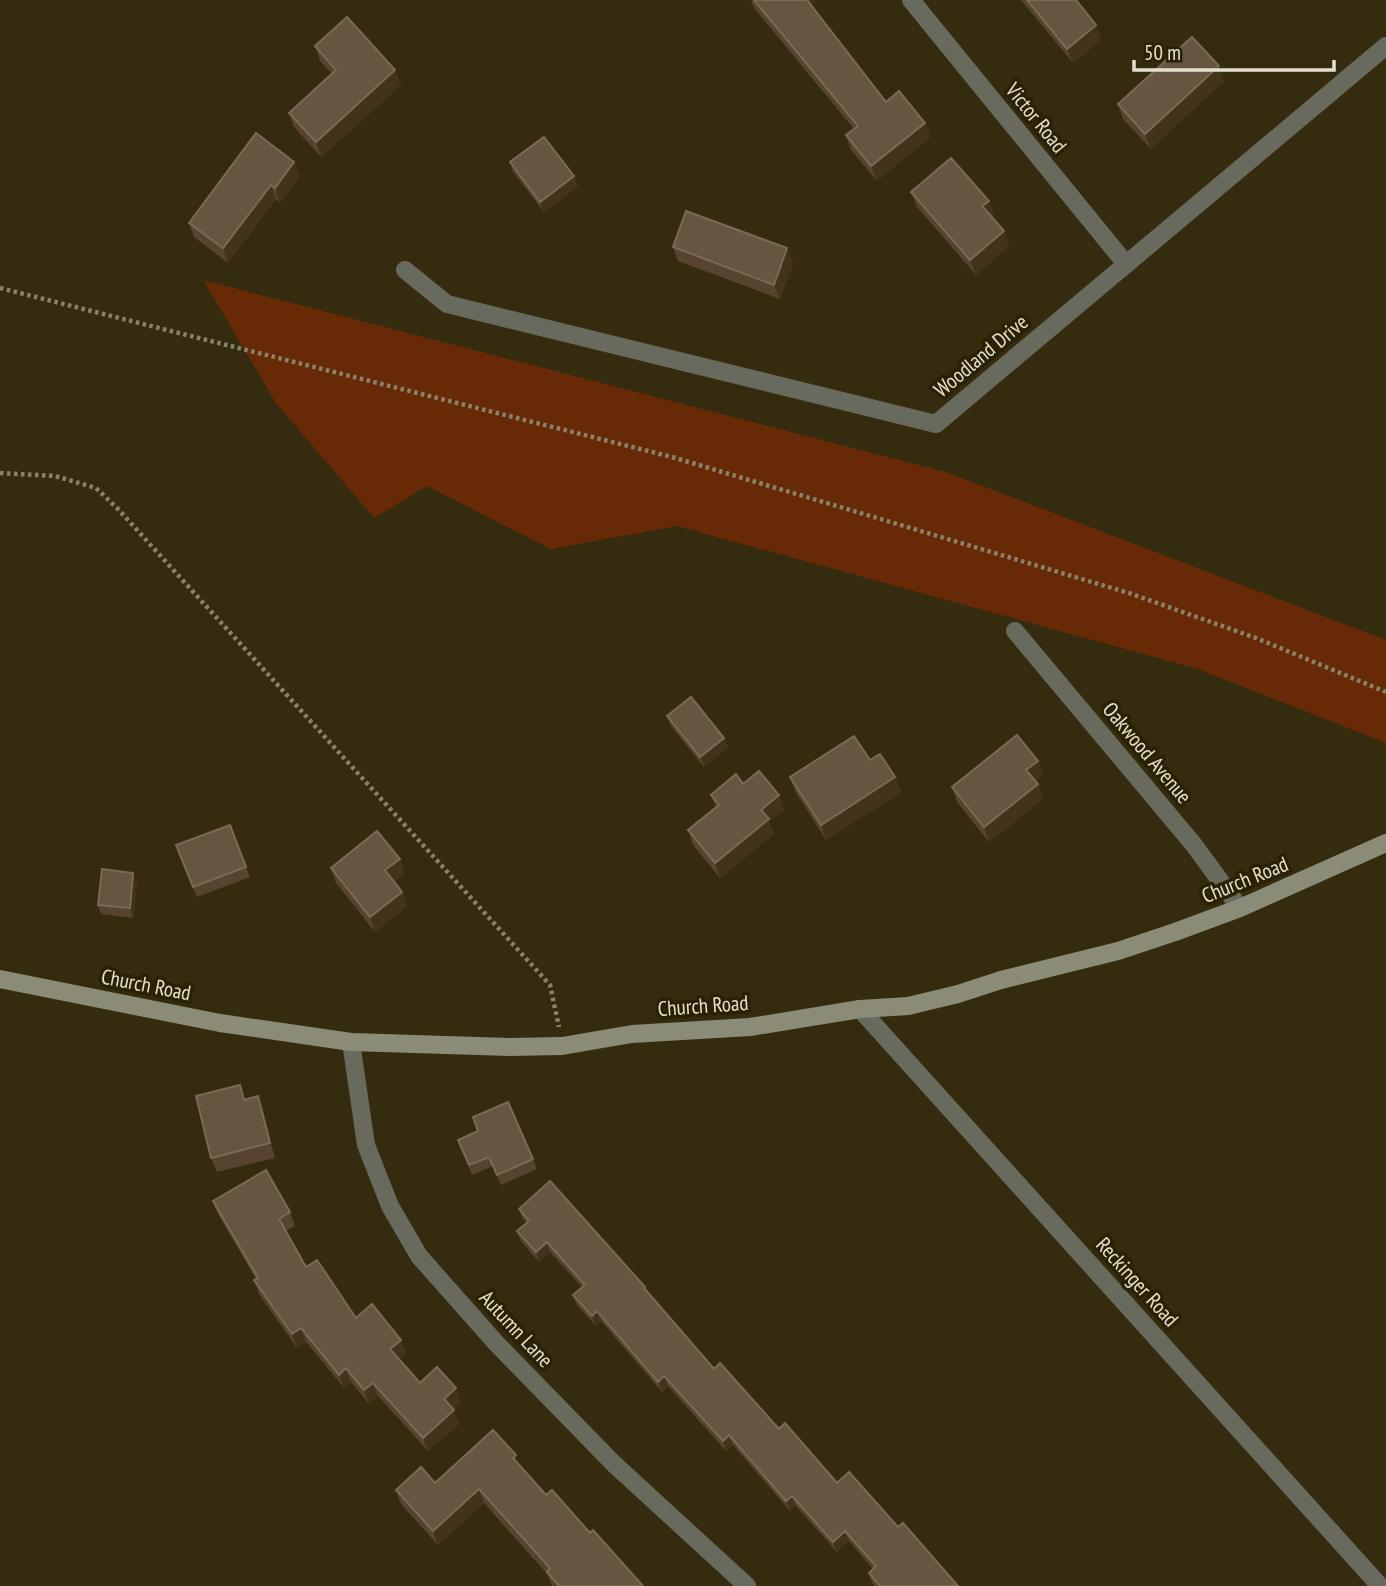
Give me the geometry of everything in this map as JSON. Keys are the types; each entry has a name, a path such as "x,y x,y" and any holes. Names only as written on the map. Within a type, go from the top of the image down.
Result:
{"street":[{"name":"Victor Road","path":"911,0 1126,264"},
{"name":"Woodland Drive","path":"405,270 447,303 936,424 1386,46"},
{"name":"Oakwood Avenue","path":"1015,631 1194,845 1240,908"},
{"name":"Church Road","path":"0,979 220,1023 351,1042 562,1046 632,1034 750,1027 860,1009 908,1006 958,995 1001,980 1118,951 1240,908 1386,843"},
{"name":"Reckinger Road","path":"860,1009 1380,1586"},
{"name":"Autumn Lane","path":"351,1042 366,1144 390,1206 419,1256 496,1343 614,1464 747,1586"}],"path":[{"path":"0,288 672,457 1129,593 1256,638 1386,692"},
{"path":"0,472 55,476 96,488 118,509 550,985 562,1046"}],"shaded area":[{"path":"203,280 946,472 1386,640 1386,743 1198,669 677,526 551,549 427,486 374,518 276,403"}],"building":[{"path":"754,0 807,0 886,102 899,91 925,123 871,166 846,135 858,126"},
{"path":"1027,0 1076,0 1096,25 1067,49"},
{"path":"347,17 395,70 316,142 289,113 336,70 315,46"},
{"path":"1192,37 1219,66 1145,134 1118,104"},
{"path":"256,133 294,162 275,188 271,185 223,248 189,223"},
{"path":"544,137 574,176 540,202 510,162"},
{"path":"951,158 989,201 982,206 1004,231 970,260 911,192"},
{"path":"686,211 787,248 774,285 673,247"},
{"path":"691,697 724,738 700,757 667,716"},
{"path":"1017,735 1038,761 1026,770 1038,784 984,827 952,787"},
{"path":"854,736 870,760 880,754 895,777 821,825 790,777"},
{"path":"759,771 779,795 761,810 769,819 715,863 688,830 719,805 711,795 736,774 743,784"},
{"path":"230,825 246,867 193,887 176,845"},
{"path":"377,831 400,859 385,870 402,892 370,917 331,868"},
{"path":"102,869 133,873 130,908 98,905"},
{"path":"240,1085 244,1100 258,1096 270,1143 211,1158 196,1096"},
{"path":"508,1102 533,1159 497,1175 489,1157 469,1165 458,1140 478,1131 473,1117"},
{"path":"266,1170 290,1212 279,1219 306,1267 317,1260 356,1318 372,1304 401,1340 390,1349 420,1383 437,1367 456,1388 444,1399 454,1410 423,1438 373,1383 364,1390 346,1368 339,1375 301,1328 292,1334 254,1280 258,1278 213,1201"},
{"path":"550,1181 714,1369 720,1363 779,1429 785,1423 837,1483 849,1472 898,1527 903,1523 958,1586 880,1586 869,1573 876,1566 845,1531 833,1542 792,1496 786,1501 729,1435 723,1441 664,1376 658,1382 597,1311 592,1316 573,1295 585,1285 547,1242 536,1252 517,1231 529,1221 519,1209"},
{"path":"493,1430 516,1455 513,1458 546,1495 552,1490 590,1533 593,1530 643,1586 559,1586 547,1572 550,1568 479,1489 433,1531 396,1490 421,1467 435,1483"}]}
